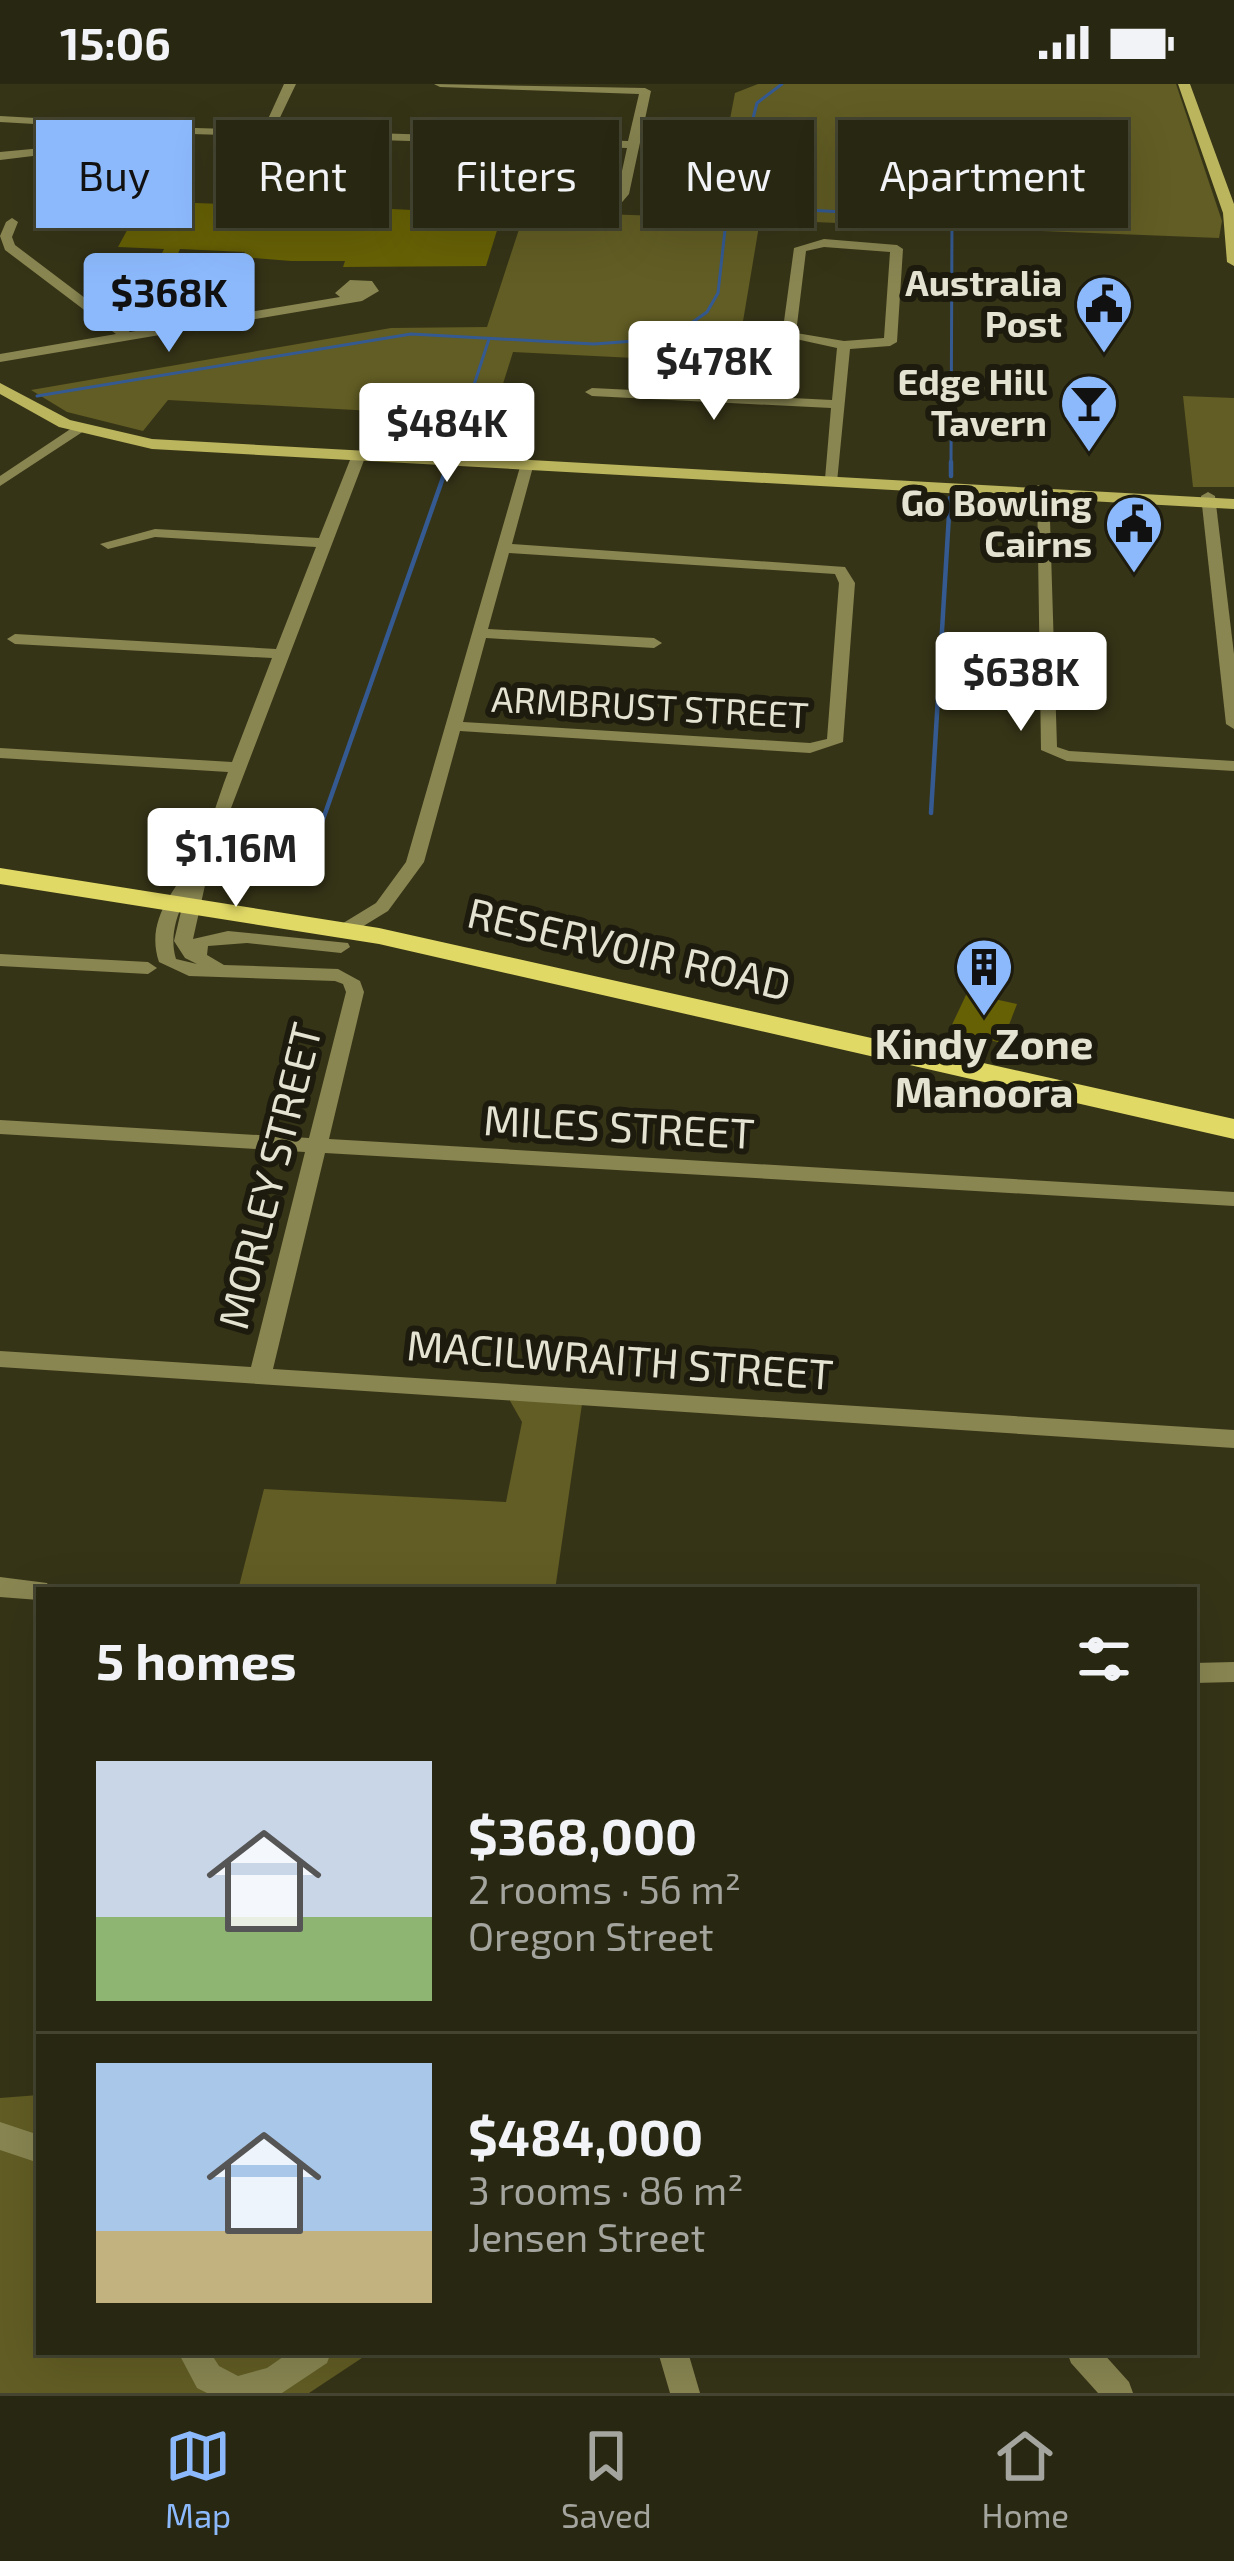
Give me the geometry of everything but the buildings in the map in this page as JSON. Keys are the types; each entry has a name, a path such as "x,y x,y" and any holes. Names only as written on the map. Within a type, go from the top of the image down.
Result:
{"main road":[{"name":"RESERVOIR ROAD","path":"0,876 344,938 1232,1137"},
{"name":"RESERVOIR ROAD","path":"0,895 182,910"},
{"name":"RESERVOIR ROAD","path":"344,938 381,922 1070,1092 1232,1137"}],"street":[{"path":"273,120 290,84"},
{"path":"440,84 645,91 619,200"},
{"path":"1184,84 1232,219 1234,262"},
{"path":"1,120 36,132"},
{"path":"389,137 633,146"},
{"path":"0,156 36,150"},
{"path":"12,222 6,237 9,248 128,337"},
{"path":"824,243 897,249 894,339 878,345 844,345 789,336 800,248 824,243"},
{"path":"0,358 362,296"},
{"path":"832,479 844,345"},
{"path":"0,388 37,412 80,429 152,444 1234,501"},
{"path":"592,392 839,404"},
{"path":"0,482 80,429"},
{"path":"198,957 184,945 182,910 358,454"},
{"path":"381,922 415,862 527,464"},
{"path":"1043,491 1049,750 1067,756 1234,766"},
{"path":"1209,500 1234,724"},
{"path":"108,544 155,533 324,543"},
{"name":"ARMBRUST STREET","path":"452,726 810,748 835,742 847,583 840,569 503,548"},
{"path":"480,633 654,643"},
{"path":"15,639 281,654"},
{"path":"0,753 238,766"},
{"name":"MORLEY STREET","path":"182,910 163,948 168,962 183,969 332,974 353,985 352,1007 260,1376"},
{"path":"198,957 199,943 218,936 299,948 344,938"},
{"name":"MORLEY STREET","path":"198,957 223,970"},
{"path":"0,960 148,968"},
{"name":"MILES STREET","path":"0,1127 1234,1199"},
{"name":"MACILWRAITH STREET","path":"0,1359 1234,1439"},
{"path":"0,1587 36,1590"},
{"path":"1197,1674 1234,1677"},
{"path":"0,2137 36,2149"},
{"path":"195,2355 208,2377 236,2392 274,2380 312,2355"},
{"path":"674,2355 685,2393"},
{"path":"1085,2355 1118,2393"}],"shaded area":[{"path":"758,84 1176,84 1222,221 1219,238 964,228 1128,228 1128,120 838,120 838,223 814,222 814,120 730,120 735,93"},
{"path":"619,215 643,215 643,228 759,228 736,363 513,352 482,451 434,449 452,406 447,415 168,400 143,431 67,412 31,390 391,328 487,327 519,228 619,228"},
{"path":"1183,396 1234,398 1234,487 1193,487"},
{"path":"505,1392 583,1397 555,1587 239,1587 264,1489 506,1502 522,1422"},
{"path":"36,2095 36,2355 366,2355 309,2393 0,2393 0,2098"}],"waterway":[{"path":"37,396 411,334 594,344 648,340 683,329 707,312 718,293 726,221 757,103 782,84"},
{"path":"814,210 952,218 951,465"},
{"path":"453,449 489,339"},
{"path":"951,465 951,476"},
{"path":"314,845 445,472"},
{"path":"931,813 950,498"}],"place":[{"name":"Australia Post","path":"1104,355"},
{"name":"Edge Hill Tavern","path":"1089,454"},
{"name":"Go Bowling Cairns","path":"1134,575"},
{"name":"Kindy Zone Manoora","path":"984,1018"}]}
